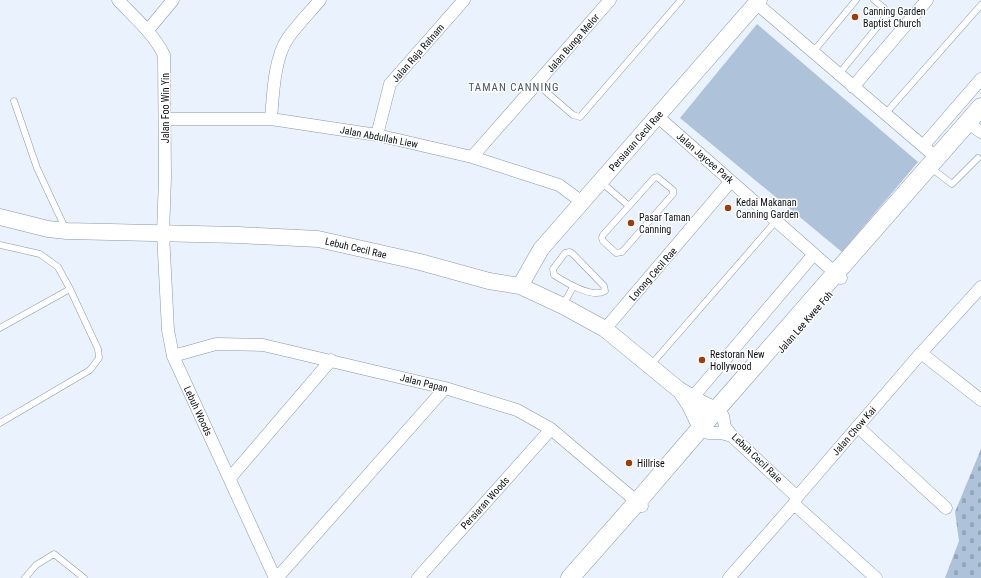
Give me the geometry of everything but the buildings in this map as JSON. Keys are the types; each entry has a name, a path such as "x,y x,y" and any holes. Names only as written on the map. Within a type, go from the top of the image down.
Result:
{"main road":[{"name":"Jalan Lee Kwee Foh","path":"581,578 704,430 936,165 981,107"},
{"name":"Jalan Lee Kwee Foh","path":"936,165 979,126"},
{"name":"Jalan Lee Kwee Foh","path":"570,578 641,504"}],"street":[{"name":"Jalan Foo Win Yin","path":"118,0 148,30 164,55 165,120 163,233"},
{"path":"148,30 174,0"},
{"path":"271,119 273,87 281,53 287,39 320,0"},
{"name":"Jalan Raja Ratnam","path":"377,135 390,84 464,0"},
{"name":"Jalan Bunga Melor","path":"472,157 610,0"},
{"path":"853,86 927,0"},
{"path":"758,2 813,52 923,146 936,165"},
{"name":"Persiaran Cecil Rae","path":"520,286 541,249 758,2"},
{"path":"923,146 981,79"},
{"name":"Jalan Jaycee Park","path":"657,116 839,276"},
{"name":"Jalan Abdullah Liew","path":"165,120 271,119 377,135 472,157 559,186 582,202"},
{"name":"Lorong Cecil Rae","path":"605,329 732,182"},
{"name":"Lebuh Cecil Rae","path":"0,217 48,229 67,231 238,235 318,239 420,262 489,281 520,286 563,306 605,329 678,389 719,413"},
{"name":"Lebuh Woods","path":"163,233 168,330 173,356 276,578"},
{"path":"693,398 814,254"},
{"name":"Jalan Chow Kai","path":"729,578 921,353 981,287"},
{"name":"Jalan Papan","path":"173,356 216,344 263,345 445,388 517,410 551,428 641,504"},
{"path":"921,353 981,400"},
{"path":"230,478 331,360"},
{"path":"276,578 445,388"},
{"name":"Lebuh Cecil Rae","path":"678,389 690,405 704,430"},
{"name":"Lebuh Cecil Raie","path":"719,413 725,427 732,436 876,578"},
{"path":"858,427 946,508"},
{"name":"Persiaran Woods","path":"418,578 551,428"},
{"path":"704,430 732,436"}],"lane":[{"path":"537,84 573,116 580,117 681,0"},
{"path":"813,52 856,0"},
{"path":"839,74 886,16 884,8 874,0"},
{"path":"886,114 981,5"},
{"path":"14,101 37,168 67,231"},
{"path":"936,165 952,184 978,158"},
{"path":"657,177 674,192 622,252 616,253 602,238 629,206 654,178 657,177"},
{"path":"600,181 629,206"},
{"path":"650,366 776,221"},
{"path":"0,245 40,254 58,267 98,349 99,358 90,370 0,423"},
{"path":"570,252 602,284 605,291 597,293 573,287 553,272 553,269 565,253 570,252"},
{"path":"563,306 573,287"},
{"path":"0,328 70,289"},
{"path":"25,578 36,565 54,554 84,578"}],"green space":[{"path":"757,24 918,162 842,252 680,118"},
{"path":"981,449 981,578 945,578 959,541 955,512"}],"place":[{"name":"Canning Garden Baptist Church","path":"855,17"},
{"name":"Kedai Makanan Canning Garden","path":"728,208"},
{"name":"Pasar Taman Canning","path":"631,223"},
{"name":"Restoran New Hollywood","path":"702,360"},
{"name":"Hillrise","path":"629,463"}],"district":[{"name":"TAMAN CANNING","path":"514,87"}]}
